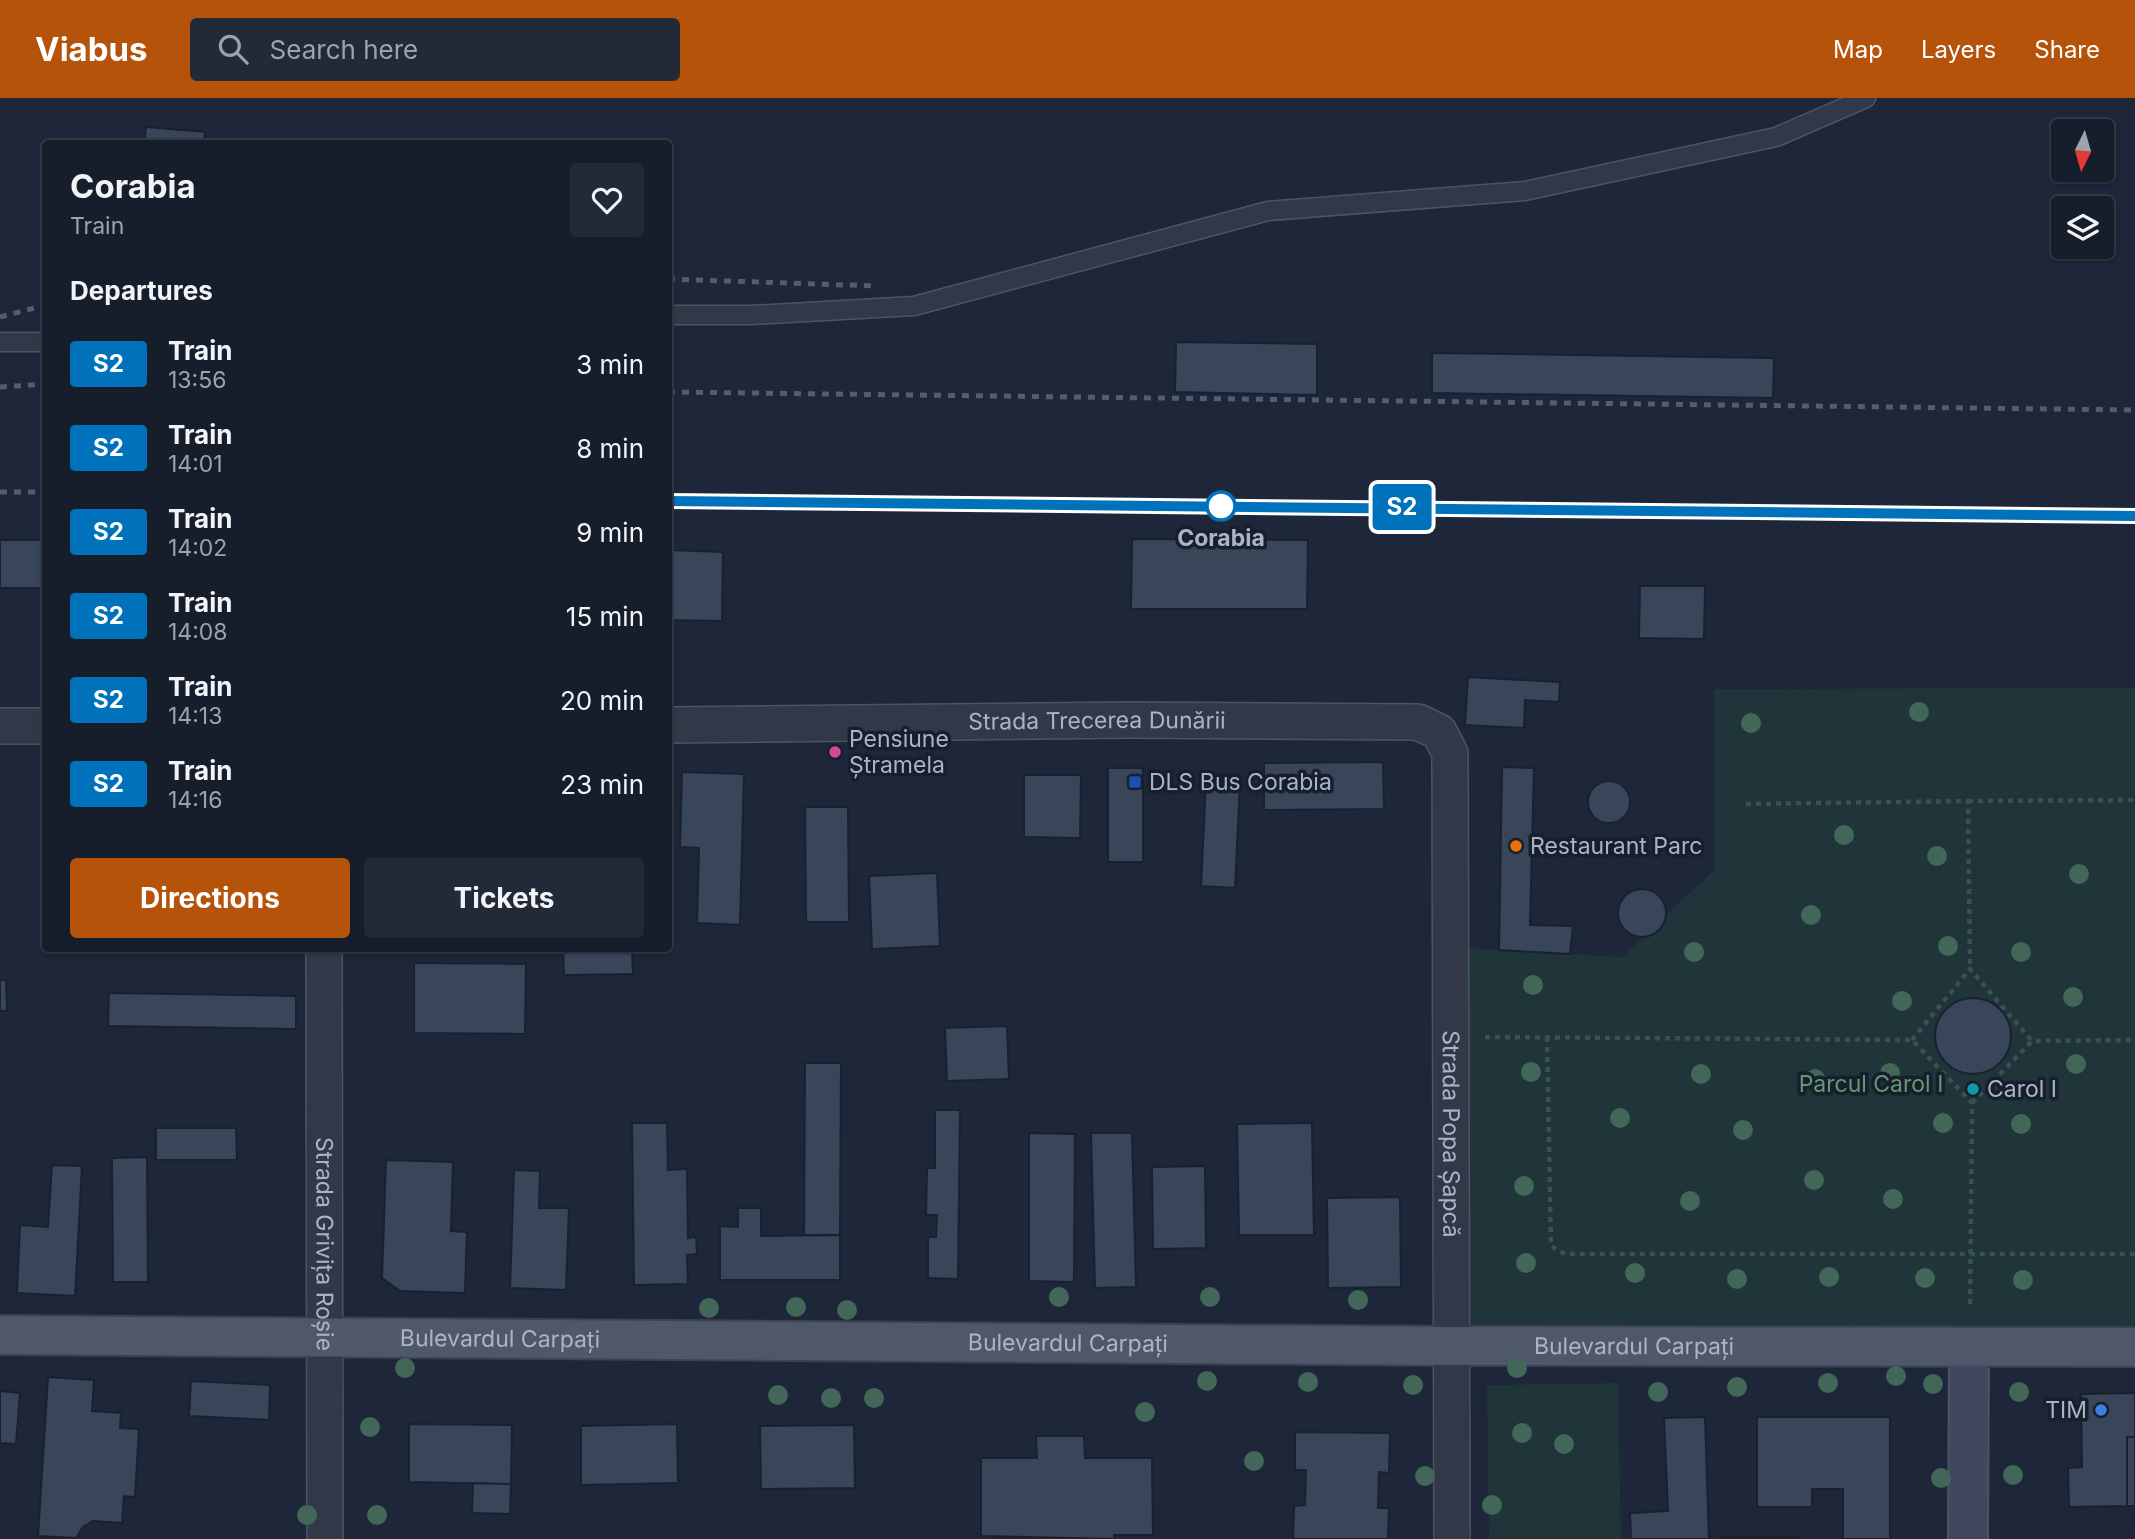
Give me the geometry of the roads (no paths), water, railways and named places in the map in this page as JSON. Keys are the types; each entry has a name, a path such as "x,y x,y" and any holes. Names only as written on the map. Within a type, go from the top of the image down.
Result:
{"main road":[{"name":"Bulevardul Carpați","path":"0,1335 1452,1346 2135,1348"}],"street":[{"name":"Strada Trecerea Dunării","path":"672,725 1128,720 1418,722 1439,732"},
{"path":"0,726 42,726"},
{"name":"Strada Popa Șapcă","path":"1439,732 1450,753 1452,1539"},
{"name":"Strada Grivița Roșie","path":"324,952 325,1539"},
{"path":"1968,1539 1969,1348"}],"lane":[{"path":"672,315 752,315 914,306 1268,211 1525,191 1776,137 1866,98"},
{"path":"0,342 42,342"}],"railway":[{"path":"672,279 876,286"},
{"path":"0,317 42,306"},
{"path":"0,387 42,384"},
{"path":"672,392 2135,410"},
{"path":"0,492 42,492"},
{"path":"672,501 2135,516"}],"train":[{"name":"S2","path":"672,501 2135,516"}],"place":[{"name":"Corabia","path":"1221,506"},
{"name":"Pensiune Ștramela","path":"835,752"},
{"name":"DLS Bus Corabia","path":"1135,782"},
{"name":"Restaurant Parc","path":"1516,846"},
{"name":"Carol I","path":"1973,1089"},
{"name":"TIM","path":"2101,1410"}],"park label":[{"name":"Parcul Carol I","path":"1871,1084"}]}
